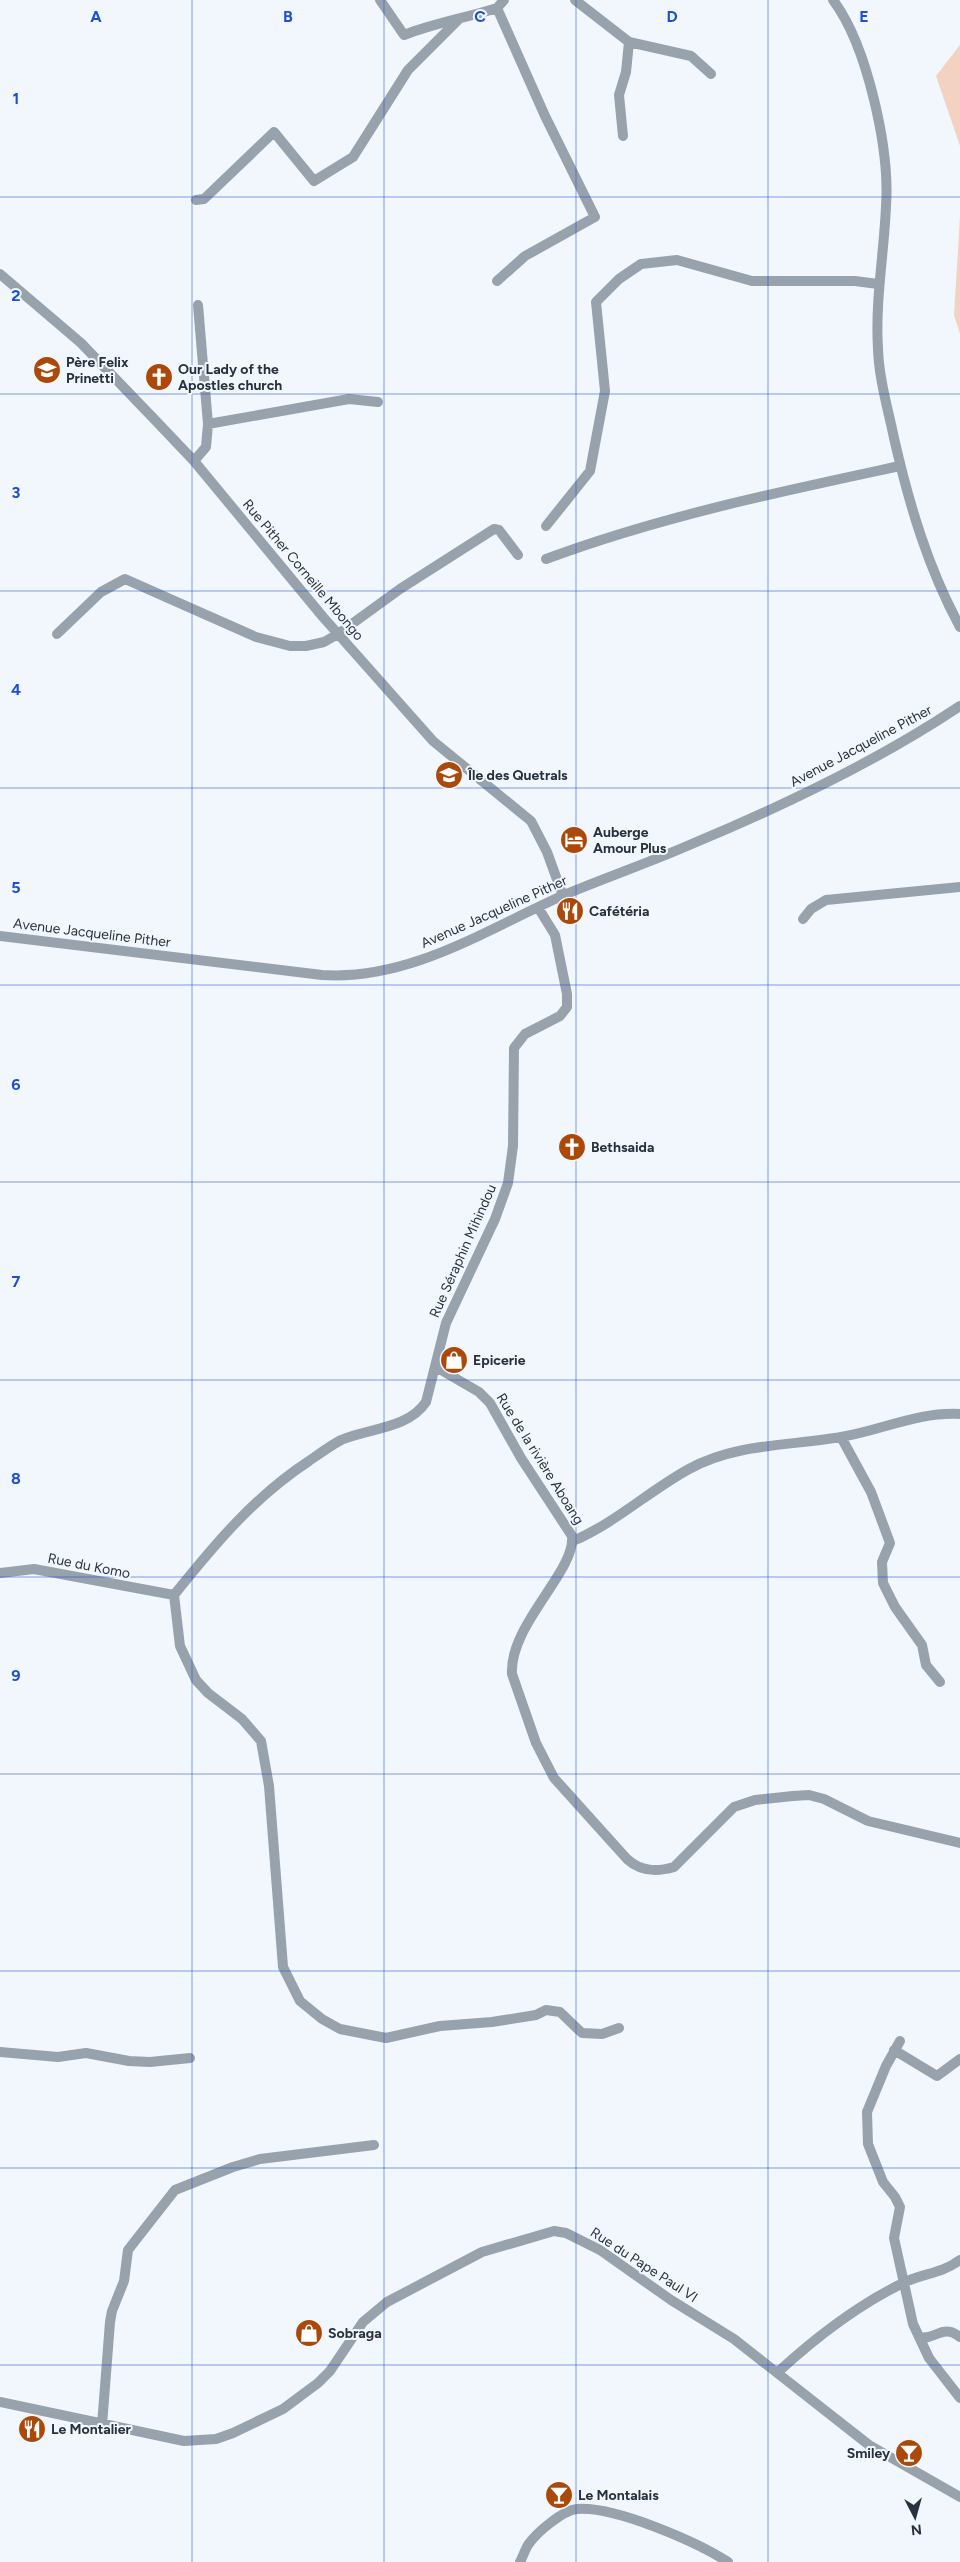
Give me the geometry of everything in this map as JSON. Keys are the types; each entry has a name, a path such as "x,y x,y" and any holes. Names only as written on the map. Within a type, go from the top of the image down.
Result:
{"street":[{"path":"380,0 404,35 427,26 458,20 500,4 545,116 595,217 525,256 497,281"},
{"path":"575,0 629,42 691,56 711,74"},
{"path":"832,0 842,12 858,44 869,84 882,146 886,204 878,284 879,364 900,466 934,573 960,627"},
{"path":"196,200 204,199 274,132 314,180 338,167 353,156 408,70 458,20"},
{"path":"622,136 618,95 626,72 629,42"},
{"path":"546,526 590,471 605,391 596,302 619,279 641,264 677,260 752,281 855,281 878,284"},
{"name":"Rue Pither Corneille Mbongo","path":"0,274 80,343 194,462 338,634 443,751 531,821 547,852 563,896"},
{"path":"194,462 206,447 208,424 198,305"},
{"path":"208,424 349,399 378,402"},
{"path":"546,559 608,536 677,516 900,466"},
{"path":"57,634 101,592 110,585 125,580 256,637 290,646 306,646 324,642 338,634 400,589 465,550 494,530 499,530 518,555"},
{"name":"Avenue Jacqueline Pither","path":"0,936 340,976 381,972 406,966 538,909 563,896 734,827 889,748 960,706"},
{"path":"803,919 811,909 826,900 960,887"},
{"name":"Rue Séraphin Mihindou","path":"174,1595 239,1517 286,1476 341,1441 404,1422 418,1413 426,1402 446,1323 495,1219 508,1183 513,1146 514,1048 525,1034 560,1016 567,1007 567,994 555,935 538,909"},
{"name":"Rue de la rivière Aboang","path":"436,1367 479,1392 490,1403 521,1458 568,1528 572,1541 563,1564 518,1642 511,1663 512,1674 536,1743 554,1778 635,1866 661,1871 674,1867 734,1807 755,1800 793,1796 809,1795 824,1799 868,1821 960,1843"},
{"path":"572,1541 688,1469 712,1458 773,1444 840,1437 936,1413 960,1414"},
{"path":"840,1437 871,1492 890,1543 882,1562 883,1583 895,1607 922,1645 926,1665 940,1682"},
{"name":"Rue du Komo","path":"0,1573 34,1569 174,1595"},
{"path":"174,1595 177,1637 192,1673 200,1686 242,1719 261,1741 269,1786 283,1967 300,2001 322,2020 340,2029 386,2038 440,2026 492,2022 536,2015 546,2010 560,2012 582,2033 602,2034 619,2028"},
{"path":"960,2059 937,2076 897,2046 868,2112 866,2126 868,2144 874,2162 883,2182 900,2207 894,2238 913,2324 930,2358 960,2398"},
{"path":"0,2052 58,2057 86,2053 129,2061 150,2062 190,2058"},
{"path":"102,2424 112,2311 124,2281 128,2250 175,2190 233,2167 260,2159 374,2145"},
{"name":"Rue du Pape Paul VI","path":"0,2402 184,2441 216,2438 242,2430 296,2401 330,2372 363,2322 387,2302 482,2252 554,2231 566,2232 600,2250 671,2300 734,2339 870,2445 960,2497"},
{"path":"778,2372 806,2347 863,2307 905,2282 948,2270 960,2260"},
{"path":"919,2337 929,2338 942,2331 954,2333 960,2337"},
{"path":"520,2562 528,2544 547,2526 567,2512 577,2509 616,2515 638,2522 691,2542 728,2562"}],"shaded area":[{"path":"960,45 960,146 936,76"},
{"path":"960,216 960,334 954,315"}],"place":[{"name":"Père Felix Prinetti","path":"47,370"},
{"name":"Our Lady of the Apostles church","path":"159,377"},
{"name":"Île des Quetrals","path":"449,775"},
{"name":"Auberge Amour Plus","path":"574,840"},
{"name":"Cafétéria","path":"570,911"},
{"name":"Bethsaida","path":"572,1147"},
{"name":"Epicerie","path":"454,1360"},
{"name":"Sobraga","path":"309,2333"},
{"name":"Le Montalier","path":"32,2429"},
{"name":"Smiley","path":"909,2453"},
{"name":"Le Montalais","path":"559,2495"}]}
